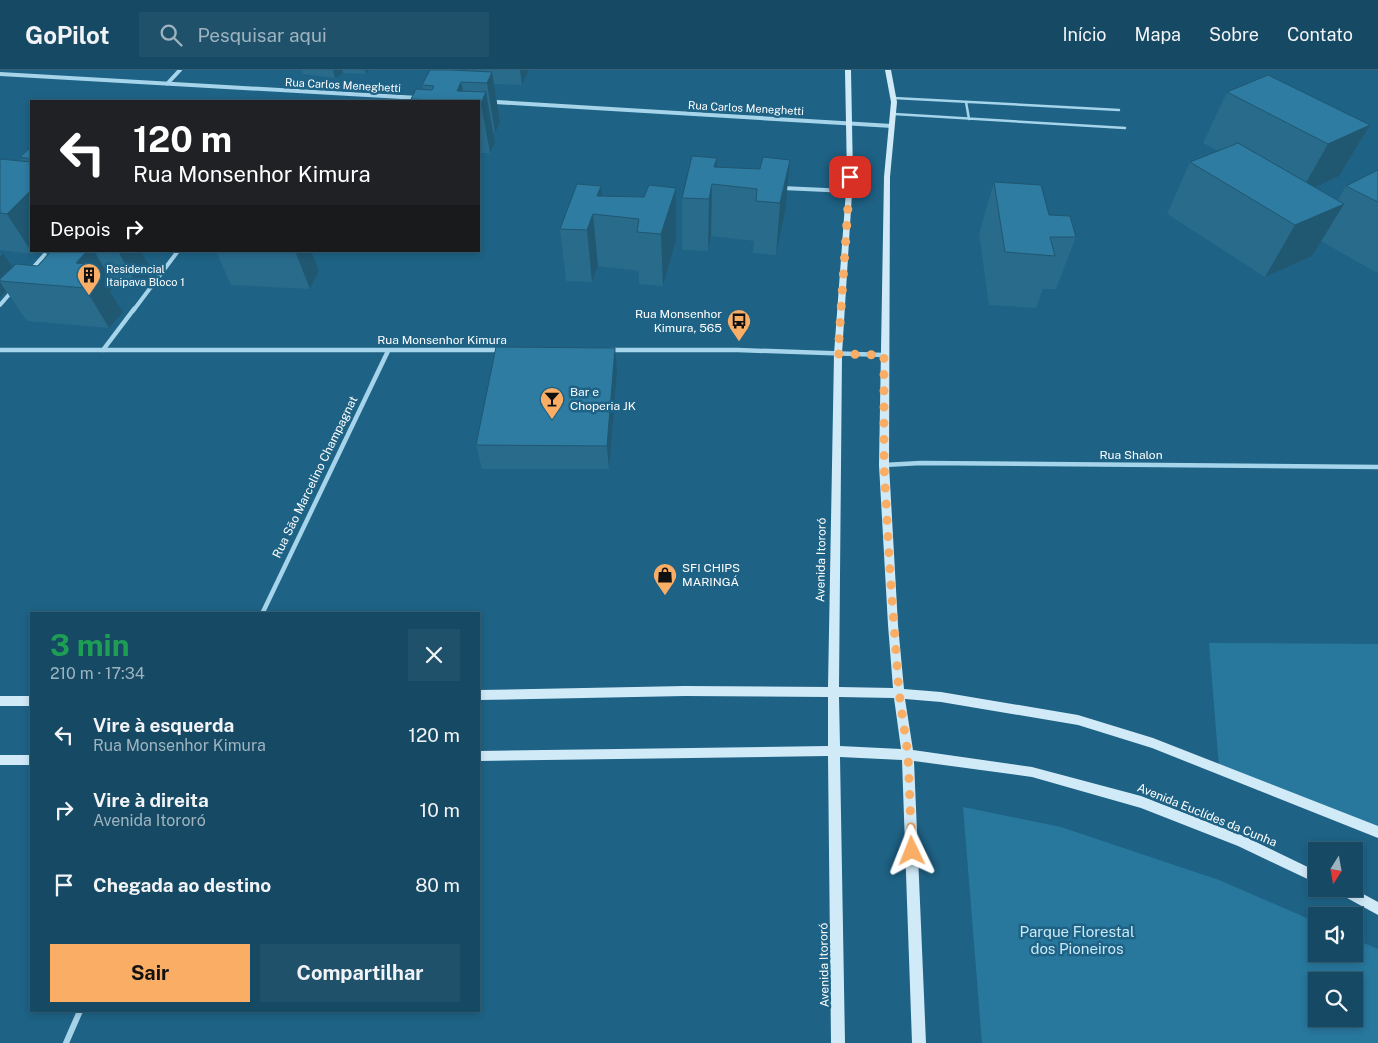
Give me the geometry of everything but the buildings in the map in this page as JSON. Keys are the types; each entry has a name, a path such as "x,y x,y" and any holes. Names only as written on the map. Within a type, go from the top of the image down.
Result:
{"main road":[{"path":"888,70 894,98 894,114 887,177 884,465 899,692 908,755 919,1043"},
{"name":"Avenida Itororó","path":"838,1043 833,692 838,354 848,191 850,123 848,74"},
{"path":"480,695 685,691 899,692 941,697 1078,720 1153,742 1378,832"},
{"path":"0,701 30,701"},
{"name":"Avenida Euclídes da Cunha","path":"480,756 835,751 908,755 1032,772 1141,802 1242,841 1308,873"},
{"path":"0,760 30,760"},
{"path":"1359,898 1378,908"}],"street":[{"path":"168,84 180,70"},
{"name":"Rua Carlos Meneghetti","path":"0,74 426,98"},
{"name":"Rua Carlos Meneghetti","path":"480,102 892,126"},
{"path":"776,188 848,191"},
{"path":"24,278 47,252"},
{"path":"103,350 177,252"},
{"path":"0,305 18,285"},
{"name":"Rua Monsenhor Kimura","path":"0,350 508,350"},
{"path":"608,350 738,350 884,355"},
{"name":"Rua São Marcelino Champagnat","path":"263,612 388,351"},
{"name":"Rua Shalon","path":"884,465 920,463 1378,467"},
{"path":"66,1043 80,1012"}],"lane":[{"path":"894,98 1119,110"},
{"path":"966,102 969,119"},
{"path":"894,114 1124,128"}],"green space":[{"path":"1209,643 1378,644 1378,832 1219,767"},
{"name":"Parque Florestal dos Pioneiros","path":"963,807 1061,827 1219,880 1308,919 1308,962 1363,962 1363,943 1378,949 1378,1043 982,1043"}],"place":[{"name":"Residencial Itaipava Bloco 1","path":"89,296"},
{"name":"Rua Monsenhor Kimura, 565","path":"739,342"},
{"name":"Bar e Choperia JK","path":"552,420"},
{"name":"SFI CHIPS MARINGÁ","path":"665,596"}],"route":[{"path":"850,177 838,354 884,355 884,465 893,626 899,692 908,755 912,851"}]}
